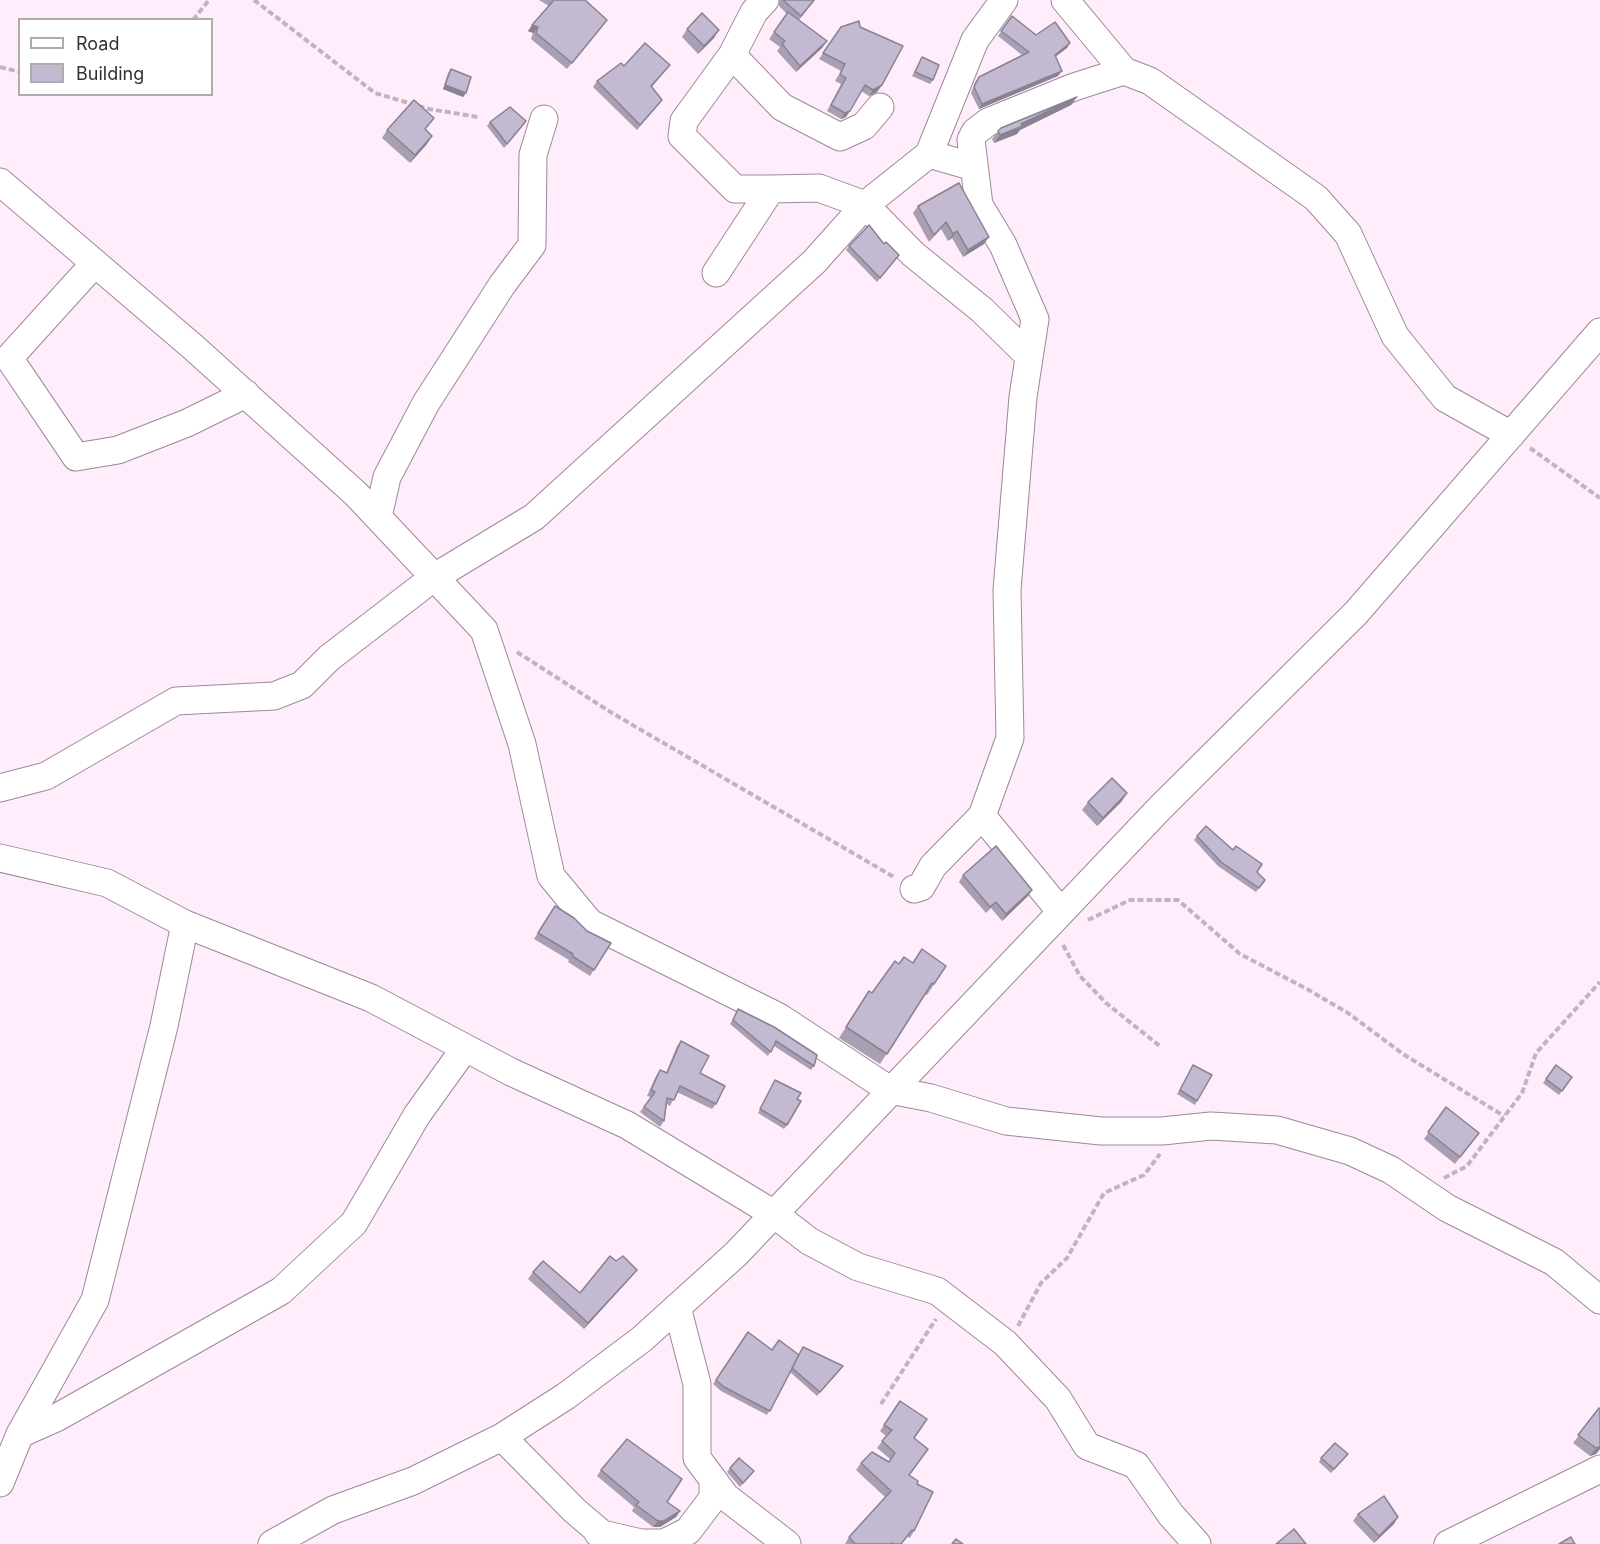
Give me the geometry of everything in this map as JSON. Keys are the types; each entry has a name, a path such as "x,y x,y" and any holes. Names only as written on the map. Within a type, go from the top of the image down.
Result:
{"street":[{"path":"765,0 754,12 732,55 684,121 682,136 735,189 819,188 865,205 913,254 982,310 1029,356"},
{"path":"0,788 46,776 176,701 274,696 302,685 329,658 433,578 534,517 627,429 814,262 865,205 929,154 975,40 1004,0"},
{"path":"1065,0 1124,71 1150,81 1316,198 1348,234 1395,336 1445,398 1511,435"},
{"path":"732,55 782,107 840,137 864,126 880,107"},
{"path":"914,889 921,887 933,866 982,816 1010,738 1007,590 1023,397 1035,319 1003,245 979,205 971,140 975,132 988,122 1074,87 1124,71"},
{"path":"378,517 387,477 426,403 502,285 532,245 533,155 544,119"},
{"path":"929,154 974,167"},
{"path":"0,182 246,394 378,517 484,630 522,744 551,876 590,923 779,1017 890,1090 930,1098 1006,1121 1101,1131 1162,1131 1211,1126 1276,1130 1350,1151 1405,1179 1447,1208 1554,1262 1600,1300"},
{"path":"716,273 771,189"},
{"path":"95,263 9,358 76,457 118,450 187,423 246,394"},
{"path":"272,1544 333,1510 413,1481 502,1437 585,1382 642,1339 735,1254 1168,800 1356,613 1600,332"},
{"path":"982,816 1053,920"},
{"path":"0,858 107,883 185,924 371,998 511,1072 627,1125 774,1214 809,1241 858,1267 937,1291 1005,1343 1058,1399 1087,1446 1136,1465 1171,1515 1197,1544"},
{"path":"0,1483 20,1434 95,1300 162,1038 185,924"},
{"path":"20,1434 67,1413 281,1292 354,1223 417,1115 465,1048"},
{"path":"677,1307 697,1384 698,1458 726,1497 787,1544"},
{"path":"502,1437 606,1538 641,1543 664,1543 688,1531 712,1498 713,1480"},
{"path":"1448,1544 1600,1469"}],"path":[{"path":"194,18 209,0"},
{"path":"254,0 375,93 429,109 478,117"},
{"path":"0,67 18,72"},
{"path":"1511,435 1600,498"},
{"path":"484,630 612,713 914,889"},
{"path":"1086,921 1130,900 1178,900 1240,954 1338,1007 1403,1054 1504,1116"},
{"path":"1053,920 1080,975 1106,1003 1161,1047"},
{"path":"1405,1179 1440,1180 1467,1166 1522,1093 1536,1053 1600,982"},
{"path":"1005,1343 1016,1330 1041,1283 1067,1258 1104,1193 1144,1175 1161,1153 1162,1131"},
{"path":"881,1404 948,1300"}],"building":[{"path":"554,0 585,0 607,20 572,63 536,33 538,27 532,25"},
{"path":"783,0 814,0 801,16"},
{"path":"788,12 827,41 800,66 782,44 785,41 774,32"},
{"path":"702,13 719,30 704,46 687,29"},
{"path":"1012,16 1036,35 1055,22 1070,43 1055,55 1062,71 982,104 974,87 979,77 1029,52 1001,31"},
{"path":"859,21 860,27 903,46 882,85 873,90 865,85 850,111 845,113 831,105 846,78 840,74 845,64 823,53 841,27"},
{"path":"645,43 670,65 651,86 662,100 640,125 597,81 621,63 624,66"},
{"path":"922,57 939,65 933,80 915,72"},
{"path":"451,69 471,77 466,93 445,85"},
{"path":"1077,97 1021,124 1023,126 1000,135 998,131 1001,128"},
{"path":"414,100 434,118 425,129 432,136 415,155 387,130"},
{"path":"510,107 526,121 507,144 490,122"},
{"path":"959,183 989,237 968,250 957,231 953,234 946,222 934,235 918,206"},
{"path":"869,225 884,244 886,242 899,255 880,278 849,246"},
{"path":"1112,778 1127,793 1103,818 1088,802"},
{"path":"1206,826 1233,850 1236,846 1262,864 1257,872 1265,880 1259,888 1221,862 1197,836"},
{"path":"996,846 1032,890 1006,914 996,902 990,907 963,875"},
{"path":"555,906 574,918 587,931 611,943 594,970 538,933"},
{"path":"922,949 946,966 934,984 932,983 887,1054 846,1027 869,991 872,993 895,961 899,964 904,957 913,963"},
{"path":"738,1009 774,1027 817,1055 814,1066 776,1041 771,1052 733,1020"},
{"path":"681,1041 709,1056 700,1073 725,1086 716,1104 680,1086 674,1100 667,1098 664,1121 644,1107 655,1092 651,1090 660,1070 667,1073"},
{"path":"1193,1065 1212,1075 1197,1101 1180,1090"},
{"path":"1556,1065 1572,1077 1562,1091 1546,1079"},
{"path":"775,1080 801,1093 797,1099 801,1101 787,1125 760,1109"},
{"path":"1446,1107 1479,1133 1460,1157 1428,1132"},
{"path":"610,1256 616,1261 623,1256 637,1270 588,1323 533,1272 543,1261 580,1293"},
{"path":"748,1332 772,1350 779,1340 799,1355 770,1411 724,1387 716,1380"},
{"path":"803,1347 843,1366 820,1392 792,1368"},
{"path":"900,1401 927,1419 914,1438 928,1449 909,1475 918,1481 917,1484 933,1492 914,1531 912,1530 901,1544 855,1544 849,1537 891,1491 861,1463 872,1452 889,1462 895,1453 882,1441 892,1430 884,1425"},
{"path":"1599,1408 1600,1447 1596,1448 1578,1435"},
{"path":"627,1439 682,1479 667,1502 680,1511 664,1521 658,1521 636,1505 639,1502 601,1470"},
{"path":"1335,1443 1348,1454 1334,1469 1321,1458"},
{"path":"739,1458 754,1471 743,1483 730,1468"},
{"path":"1384,1496 1398,1517 1379,1536 1358,1514"},
{"path":"1294,1529 1306,1544 1276,1544"},
{"path":"1571,1537 1575,1544 1559,1544"},
{"path":"956,1539 963,1544 952,1544"}]}
